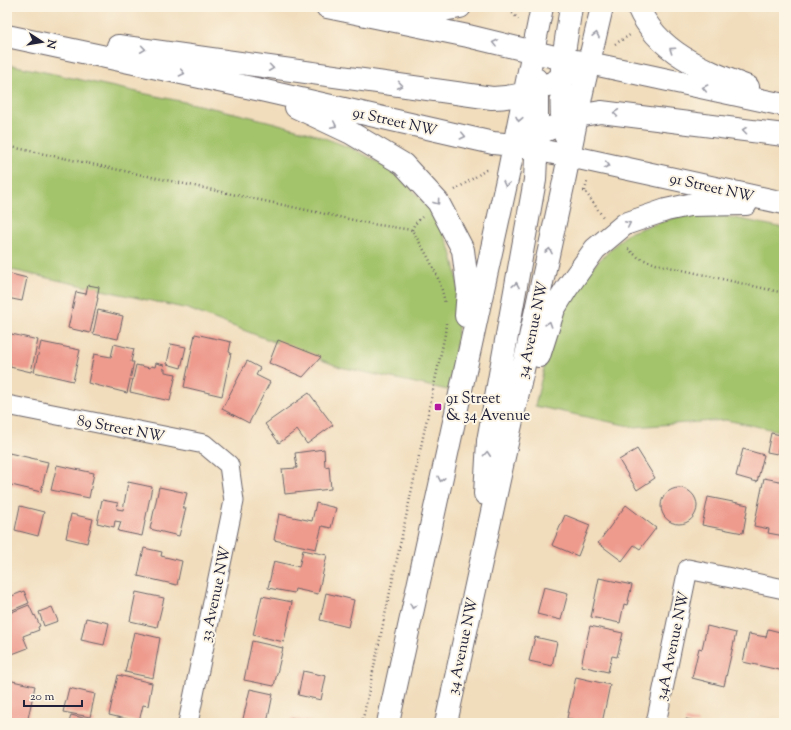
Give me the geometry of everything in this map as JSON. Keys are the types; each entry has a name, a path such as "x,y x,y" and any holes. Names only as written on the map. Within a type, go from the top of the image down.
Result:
{"main road":[{"path":"327,7 468,36 532,52 562,69"},
{"path":"349,7 415,15 460,7"},
{"path":"480,563 488,441 535,180 537,142 530,91 532,52 542,7"},
{"path":"570,120 562,69 571,7"},
{"name":"34 Avenue NW","path":"446,723 569,156 570,120 590,63 602,7"},
{"path":"638,7 665,45 681,56 700,67 784,101"},
{"path":"7,29 212,60 492,98 502,98 549,86 562,69 590,63 784,106"},
{"name":"91 Street NW","path":"7,36 261,90 492,143 514,145 537,142 569,156 783,203"},
{"path":"261,90 351,133 403,164 438,202 463,250 468,290 464,372"},
{"path":"388,723 514,145 530,91"},
{"path":"537,142 570,120 601,112 784,134"},
{"path":"480,563 519,445 537,362 554,309 567,288 596,249 625,224 643,217 688,204 783,203"}],"street":[{"name":"89 Street NW","path":"7,405 204,444 229,465"},
{"name":"33 Avenue NW","path":"188,723 234,501 229,465"},
{"name":"34A Avenue NW","path":"656,723 688,569 784,589"}],"path":[{"path":"7,146 372,224 412,230 429,258 444,296 445,308"},
{"path":"585,191 614,232 628,249 639,258 656,264 784,293"},
{"path":"362,723 445,334 446,321"}],"green space":[{"path":"7,64 209,107 286,126 351,148 372,159 396,175 416,194 434,216 448,243 457,275 459,308 457,341 448,390 340,367 188,309 7,269"},
{"path":"720,215 784,228 784,432 726,420 634,427 535,406 552,334 580,279 628,233 680,216"}],"building":[{"path":"7,273 27,278 22,301 7,298"},
{"path":"88,285 99,287 90,333 68,328 76,292 86,294"},
{"path":"98,310 123,316 118,339 93,334"},
{"path":"7,333 38,340 31,372 10,367 11,364 7,363"},
{"path":"195,334 231,342 229,352 231,353 222,396 184,387"},
{"path":"278,340 321,357 303,377 269,363"},
{"path":"41,342 80,350 73,381 34,372"},
{"path":"114,344 134,349 131,362 134,362 127,393 88,383 94,354 111,357"},
{"path":"171,344 186,347 181,368 167,364"},
{"path":"247,361 260,368 256,375 270,382 249,423 222,409"},
{"path":"156,363 164,365 163,369 165,369 165,372 176,374 170,401 130,392 136,365 150,368 151,366 155,367"},
{"path":"309,393 333,425 307,444 297,430 279,443 265,424"},
{"path":"771,433 781,435 777,454 767,452"},
{"path":"324,449 325,467 329,466 331,489 285,494 282,469 297,468 295,453"},
{"path":"637,449 655,478 637,490 619,460"},
{"path":"743,449 764,455 757,482 736,476"},
{"path":"9,453 48,462 41,492 7,484 7,464"},
{"path":"57,465 94,473 89,498 51,490"},
{"path":"764,478 784,482 784,536 768,533 769,529 754,526"},
{"path":"128,482 152,487 142,536 118,531 121,522 115,521 114,527 97,523 102,500 118,503 117,509 123,510"},
{"path":"159,487 187,493 183,508 186,508 179,536 150,529"},
{"path":"679,488 692,493 697,506 692,519 679,524 666,519 661,506 666,493"},
{"path":"708,497 748,505 743,533 702,525"},
{"path":"316,503 336,508 331,528 322,526 316,549 274,540 279,514 312,521"},
{"path":"626,505 656,528 640,549 634,545 622,561 598,543"},
{"path":"20,506 44,512 38,536 15,530"},
{"path":"71,514 93,519 87,543 66,538"},
{"path":"565,515 590,525 578,556 552,545"},
{"path":"144,548 162,552 161,556 182,561 177,585 138,576"},
{"path":"303,550 327,555 318,594 295,589 294,593 268,588 274,561 299,567"},
{"path":"599,578 632,585 627,605 624,604 620,623 591,617"},
{"path":"544,587 568,593 561,620 537,614"},
{"path":"24,591 29,603 10,611 7,598"},
{"path":"136,592 164,598 157,627 130,621"},
{"path":"326,593 354,600 348,627 320,620"},
{"path":"262,596 292,602 284,642 253,635"},
{"path":"29,605 40,626 38,627 39,630 23,636 28,648 7,656 7,614"},
{"path":"52,607 58,621 44,626 39,612"},
{"path":"86,618 109,623 104,645 81,640"},
{"path":"590,626 623,633 617,657 612,656 608,672 581,666"},
{"path":"707,626 736,633 724,686 692,678 699,648 702,649"},
{"path":"768,629 784,633 784,671 743,662 749,634 766,637"},
{"path":"134,632 160,638 153,678 125,672"},
{"path":"535,637 557,642 552,666 529,661"},
{"path":"252,641 283,648 274,686 244,680"},
{"path":"303,671 326,676 321,700 298,695"},
{"path":"118,675 152,683 148,706 143,705 139,722 109,715"},
{"path":"576,677 610,685 602,723 588,723 567,718"},
{"path":"8,680 35,686 27,723 7,723"},
{"path":"69,688 95,694 90,717 63,712"},
{"path":"250,689 273,694 267,723 242,723"},
{"path":"71,715 95,721 94,723 69,723"},
{"path":"291,718 313,722 313,723 290,723"},
{"path":"686,719 699,722 699,723 685,723"}],"place":[{"name":"91 Street & 34 Avenue","path":"438,407"}]}
